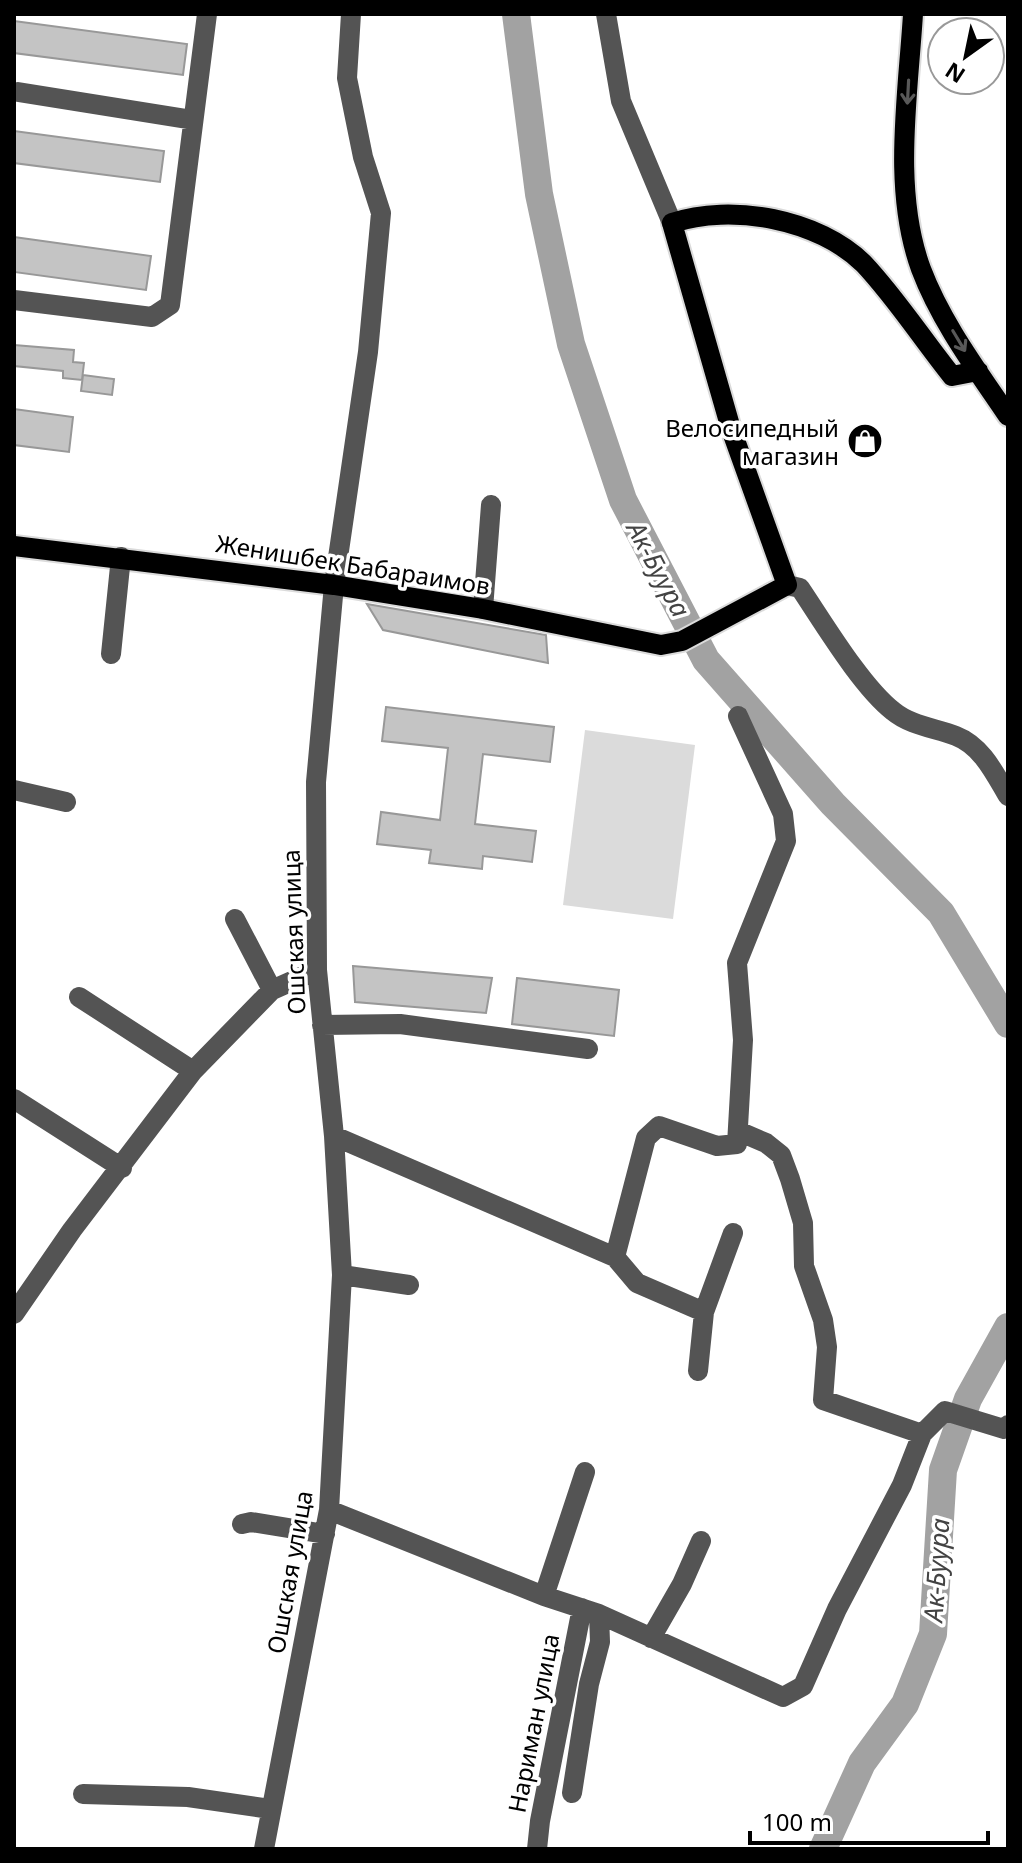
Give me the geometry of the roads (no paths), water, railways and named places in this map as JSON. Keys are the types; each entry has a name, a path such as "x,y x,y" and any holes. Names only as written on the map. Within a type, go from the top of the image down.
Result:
{"main road":[{"path":"913,14 905,144 912,240 939,308 1008,416"},
{"path":"787,585 731,429 672,223 693,216 757,215 790,223 823,238 862,263 952,376 978,371"},
{"name":"Женишбек Бабараимов","path":"14,546 334,585 483,609 661,645 682,641 787,585"}],"street":[{"path":"14,300 152,317 163,313 170,305 207,14"},
{"name":"Ошская улица","path":"264,1849 329,1510 342,1275 334,1136 317,970 316,782 334,585 368,352 381,213 363,157 347,78 351,14"},
{"path":"606,14 621,101 672,223"},
{"path":"18,92 193,120"},
{"path":"483,609 491,505"},
{"path":"111,654 121,557"},
{"path":"787,585 800,588 847,658 893,711 920,725 960,737 986,760 1008,796"},
{"path":"615,1257 646,1138 652,1131 659,1126 728,1147 737,1144 743,1040 737,963 786,841 783,814 738,716"},
{"path":"14,790 66,802"},
{"path":"235,919 272,990"},
{"path":"14,1314 72,1230 193,1071 272,990 317,970"},
{"path":"79,997 193,1071"},
{"path":"322,1025 400,1024 588,1049"},
{"path":"14,1099 122,1168"},
{"path":"738,1131 766,1143 781,1155 790,1179 803,1223 804,1266 823,1320 827,1347 823,1400 922,1434"},
{"path":"334,1136 615,1257 637,1283 704,1312"},
{"path":"698,1371 704,1312 733,1233"},
{"path":"342,1275 409,1285"},
{"path":"329,1510 544,1596 590,1611 783,1697 803,1686 837,1609 902,1485 922,1434 945,1411 1004,1429 1008,1425"},
{"path":"544,1596 585,1472"},
{"path":"242,1524 251,1522 325,1534"},
{"path":"651,1638 682,1584 701,1541"},
{"path":"572,1793 589,1684 600,1642 590,1611"},
{"name":"Нариман улица","path":"537,1849 590,1611"},
{"path":"83,1794 188,1797 270,1809"}],"waterway":[{"name":"Ак-Буура","path":"516,14 539,194 571,344 623,500 706,660 833,804 941,913 1008,1024"},
{"name":"Ак-Буура","path":"823,1849 862,1763 905,1704 933,1634 943,1470 968,1399 1008,1327"}],"place":[{"name":"Велосипедный магазин","path":"865,441"}]}
